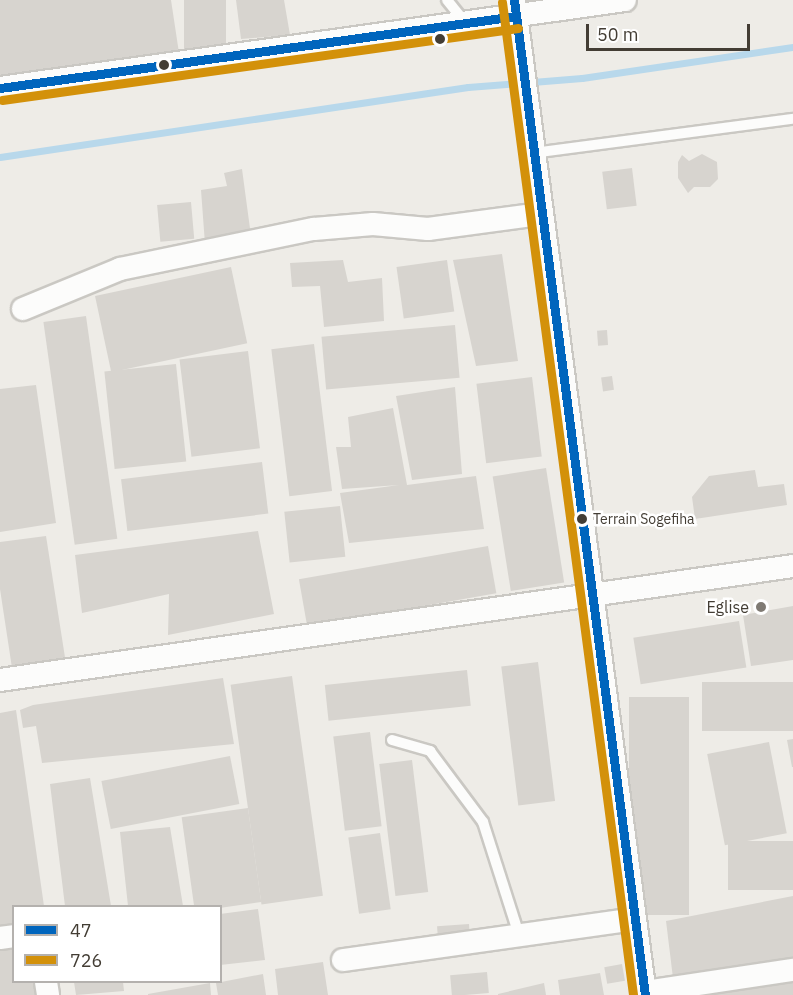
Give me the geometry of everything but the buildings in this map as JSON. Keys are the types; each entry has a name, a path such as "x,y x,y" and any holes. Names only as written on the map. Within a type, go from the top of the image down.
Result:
{"street":[{"path":"0,88 297,49 462,20 515,8 626,0"},
{"path":"515,8 590,593 645,994 793,970"},
{"path":"23,309 120,269 314,229 373,224 428,229 541,214"},
{"path":"0,680 590,593 793,566"},
{"path":"343,960 634,919"}],"lane":[{"path":"447,0 462,20"},
{"path":"533,153 793,119"},
{"path":"392,740 430,751 483,822 519,935"}],"waterway":[{"path":"0,157 468,87 582,78 793,47"}],"transit line":[{"name":"47","path":"514,0 645,995"},
{"name":"726","path":"502,2 633,995"},
{"name":"47","path":"0,88 516,16"},
{"name":"726","path":"2,100 518,28"}],"place":[{"name":"Terrain Sogefiha","path":"582,519"},
{"name":"Eglise","path":"761,607"}]}
